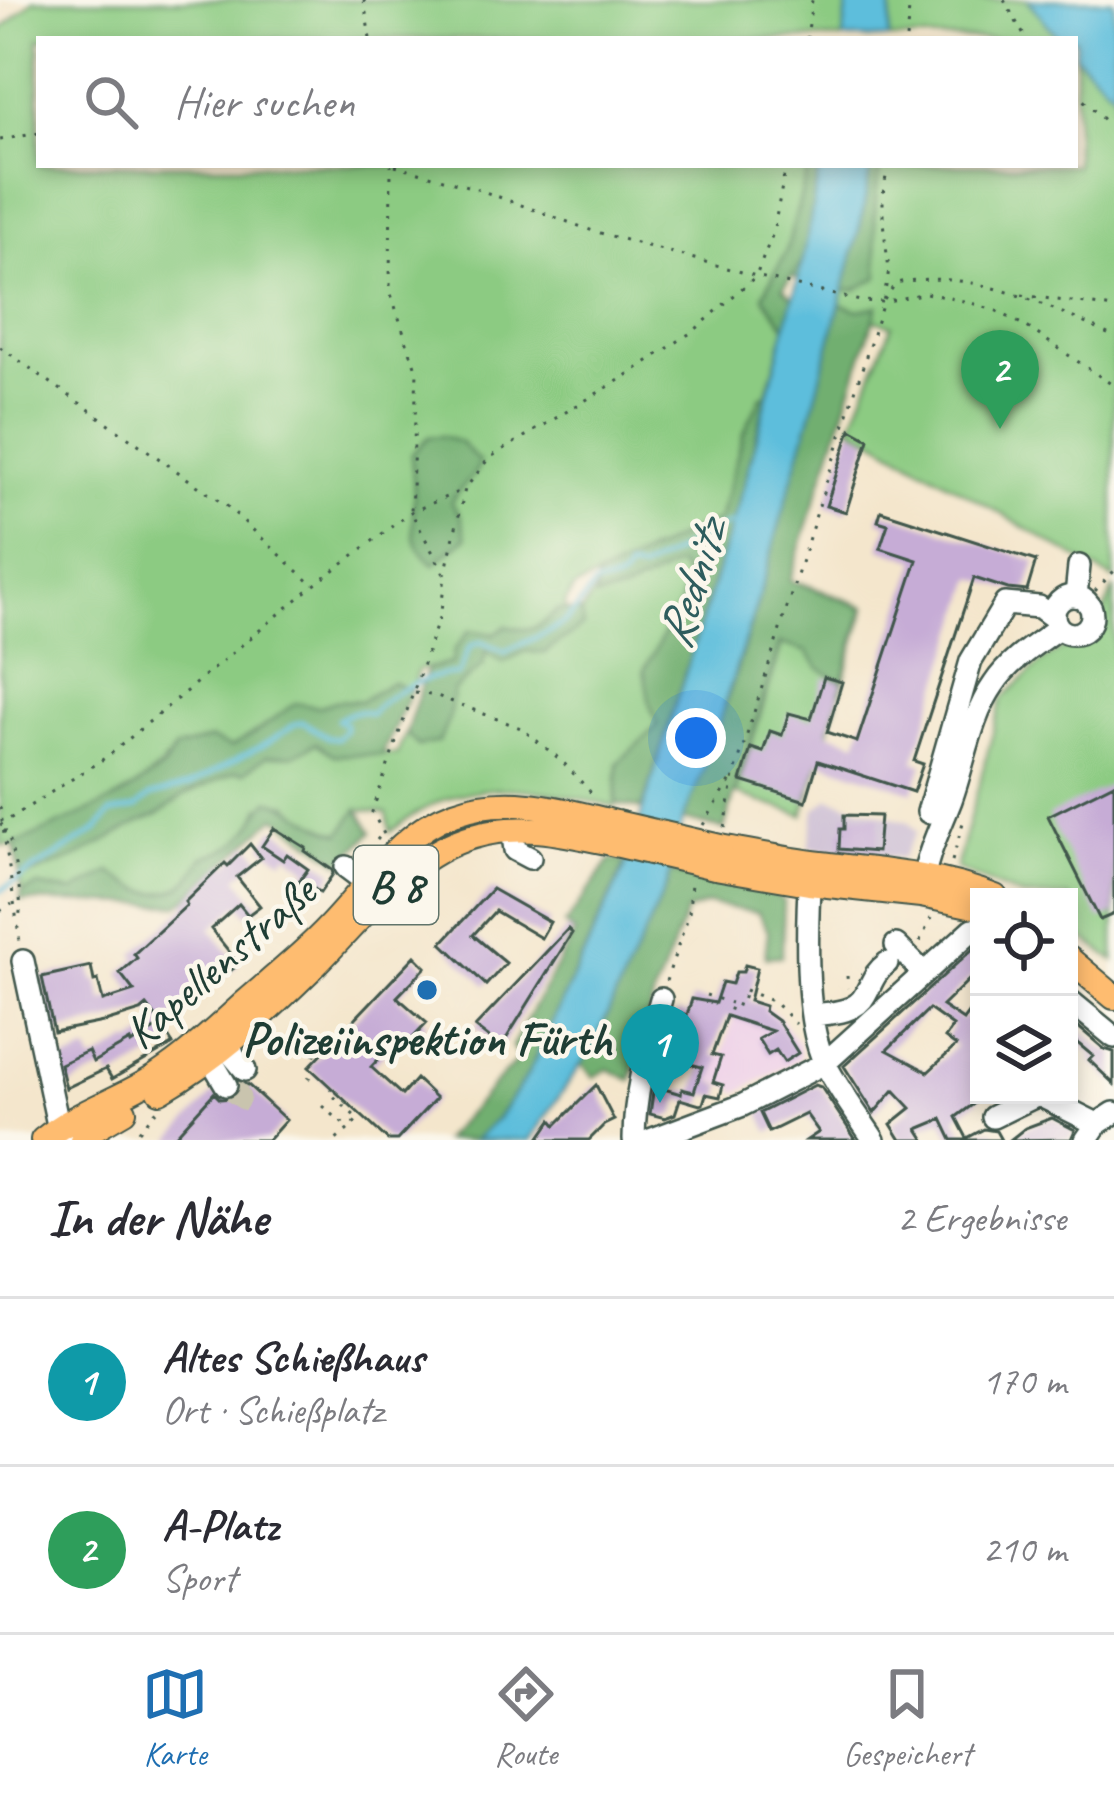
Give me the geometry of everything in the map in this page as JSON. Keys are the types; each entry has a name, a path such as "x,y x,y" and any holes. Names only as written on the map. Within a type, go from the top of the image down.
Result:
{"main road":[{"name":"Kapellenstraße","path":"61,1137 154,1078 223,1059 302,954 412,834 434,821 480,806 525,804 715,846 810,873 926,894 970,920"},
{"name":"Kapellenstraße","path":"61,1137 112,1117 223,1059 422,861 456,842 512,829 609,823"},
{"name":"Kapellenstraße","path":"926,894 963,885 971,888"},
{"path":"1078,948 1114,977"},
{"path":"1078,967 1114,997"}],"street":[{"path":"926,894 931,844 951,800 968,711 971,661 1005,604 1039,607 1069,634 1086,629 1092,618 1081,599 1079,566"},
{"path":"928,812 968,711 1056,622 1060,601 1081,599"},
{"path":"512,829 515,850 530,858"},
{"path":"346,867 364,886"},
{"path":"810,873 807,911 815,1039 874,1140"},
{"path":"812,1015 845,1011 861,1002 875,972 970,928"},
{"path":"650,1140 743,1105 825,1063 905,960"},
{"path":"23,961 61,1137"},
{"path":"634,1140 640,1077 661,999"},
{"path":"1078,1007 1114,1037"},
{"path":"993,1117 1020,1104"},
{"path":"1056,1104 1099,1126"}],"path":[{"path":"364,0 370,36"},
{"path":"807,36 812,0"},
{"path":"906,36 910,0"},
{"path":"1004,0 1024,36"},
{"path":"1078,95 1114,130"},
{"path":"0,140 36,134"},
{"path":"393,168 390,291 416,372 411,512 445,575"},
{"path":"404,168 593,231 789,284 860,301 883,302 926,293 997,311 1114,386"},
{"path":"398,848 372,812 441,612 465,489 489,458 695,330 756,276 772,233 785,168"},
{"path":"715,846 883,302 889,270 883,208 888,168"},
{"path":"883,302 896,283 921,278 968,281 1015,294 1114,308"},
{"path":"1015,294 1114,337"},
{"path":"0,347 228,507 313,586"},
{"path":"2,826 108,756 313,586 411,512 465,489"},
{"path":"1081,599 1114,572"},
{"path":"413,693 437,696 521,728 562,760 609,823"},
{"path":"715,846 716,801 734,776"},
{"path":"0,807 23,961"},
{"path":"2,826 9,835 19,896 17,922"},
{"path":"661,999 689,914 691,878"},
{"path":"905,960 926,894"},
{"path":"0,911 14,903"},
{"path":"708,1002 706,995 740,1006 744,991 773,999 807,1038 815,1039"},
{"path":"724,1018 732,1003"},
{"path":"308,1079 314,1071"},
{"path":"332,1088 329,1092 358,1119 336,1140"},
{"path":"323,1106 349,1129"}],"shaded area":[{"path":"829,798 909,822 917,832 902,858 809,848 815,810"},
{"path":"750,1001 779,1016 800,1045 800,1059 737,1093 714,1081 735,1013 745,1015"}],"green space":[{"path":"34,0 848,0 843,36 36,36 36,168 819,168 798,278 774,274 763,296 786,327 766,396 719,520 574,588 566,610 557,610 542,625 494,634 452,663 418,670 411,691 392,682 361,701 336,701 271,722 231,747 175,749 124,794 14,845 0,845 0,31"},
{"path":"892,0 1028,0 1057,36 889,36"},
{"path":"1078,58 1114,93 1114,580 851,426 892,325 837,309 870,168 1078,168"},
{"path":"808,168 819,168 805,259 783,288 794,298 786,327 763,296 786,252"},
{"path":"870,168 880,168 875,207 879,277 855,290 842,290"},
{"path":"838,304 859,310 878,306 790,580 864,608 842,682 819,668 807,652 780,643 724,829 683,820 750,629"},
{"path":"761,396 766,396 746,478 642,809 616,804 618,763 658,725 644,670 680,605 686,577 678,565 623,592 596,598 597,577 719,520 743,435"},
{"path":"428,437 461,443 480,463 451,502 466,538 434,564 413,533 411,455"},
{"path":"679,564 686,577 680,605 663,634 650,705 658,725 618,763 615,807 498,789 445,799 390,832 387,813 358,809 341,833 313,822 288,804 261,807 240,841 204,857 177,889 147,891 110,872 73,892 38,886 21,893 20,879 79,856 183,796 235,772 245,772 267,756 294,755 316,743 334,755 397,754 406,733 418,746 449,718 453,691 482,665 486,650 503,662 525,651 544,653 582,626 582,612 596,590 596,597"},
{"path":"801,583 866,607 803,815 736,794"},
{"path":"1114,587 1114,961 1078,934 1078,888 1001,888 956,869 1002,699 1045,659 1098,628"},
{"path":"558,610 582,612 583,626 544,653 525,651 503,662 486,651 483,665 453,691 439,742 418,746 406,733 427,669 452,663 454,650 470,630 494,634 506,626 529,629"},
{"path":"392,682 411,691 382,755 334,755 316,743 294,755 267,756 245,772 235,772 183,796 79,856 20,879 14,845 123,796 163,768 175,749 210,739 231,747 295,703 318,707 361,701"},
{"path":"270,800 341,833 358,809 372,832 341,863 276,817 179,905 21,901 21,893 38,886 73,892 110,872 147,891 177,889 204,857 243,837"},
{"path":"611,859 626,862 528,1074 497,1119 474,1140 443,1140 518,1059 512,1046 575,933 565,925"},
{"path":"670,872 773,894 784,901 782,956 765,957 768,931 758,913 708,904 686,912 654,995 631,1080 608,1069 594,1077 581,1064"}],"water":[{"path":"848,0 892,0 889,36 843,36"},
{"path":"1028,0 1112,0 1114,93 1078,58 1078,36 1057,36"},
{"path":"819,168 870,168 814,404 758,600 683,820 668,882 593,1046 530,1140 474,1140 497,1119 528,1074 625,867 746,478 803,260"}],"building":[{"path":"851,429 869,439 846,512 826,506"},
{"path":"881,511 1036,561 1027,591 974,578 914,761 923,764 913,792 818,761 806,801 741,781 751,748 763,752 770,731 782,735 789,713 811,719 824,677 842,682 827,732 857,742 917,560 880,548 888,524 878,521"},
{"path":"1114,783 1114,914 1100,920 1048,816"},
{"path":"844,815 880,816 877,852 839,849"},
{"path":"274,828 332,870 320,893 298,883 308,869 287,854 283,860 262,846"},
{"path":"250,844 261,858 237,877 260,906 248,915 239,904 211,929 239,964 172,1017 175,1021 165,1029 147,1006 108,1021 54,1032 42,977 91,966 103,1001 134,991 120,973 137,958 134,954"},
{"path":"492,889 550,922 541,938 495,911 473,935 506,963 486,985 442,943"},
{"path":"568,929 572,933 501,1047 475,1027"},
{"path":"970,952 970,979 942,1006 963,1020 970,1010 974,1104 956,1117 967,1138 984,1129 996,1131 1001,1140 952,1140 942,1119 918,1129 925,1140 901,1140 891,1124 911,1108 894,1090 874,1113 844,1066","holes":["929,1009 953,1026 945,1038 956,1046 928,1072 887,1050"]},
{"path":"415,956 426,967 397,997 427,1023 408,1043 400,1037 371,1067 402,1095 416,1079 436,1098 397,1140 388,1140 309,1067"},
{"path":"745,965 757,968 749,1001 765,1006 764,1011 778,1021 798,1053 784,1062 776,1050 768,1055 758,1039 772,1031 726,1016 712,1055 721,1057 713,1082 723,1085 720,1097 706,1094 700,1105 680,1099 675,1114 665,1118 650,1114 654,1086 681,1094 682,1089 694,1092 702,1067 690,1064 696,1044 667,1035 672,1016 687,1015 692,999 715,1003 722,982 732,984"},
{"path":"161,1025 170,1046 112,1079 106,1069 66,1088 60,1064 88,1051 93,1062"},
{"path":"1078,1027 1114,1052 1114,1084 1089,1060 1093,1056 1078,1044"},
{"path":"241,1084 286,1120 268,1140 171,1140 214,1093 220,1099 233,1098"},
{"path":"596,1085 614,1120 589,1140 538,1140 552,1120 556,1125"},
{"path":"815,1085 821,1087 856,1140 807,1140 819,1132 806,1114 769,1132 760,1113"},
{"path":"1052,1118 1075,1130 1071,1139 1010,1140 1025,1128"}],"waterway":[{"name":"Rednitz","path":"0,891 97,830 111,813 188,786 295,724 303,722 337,739 345,730 345,724 337,720 346,715 371,714 411,686 458,675 470,646 481,642 505,652 561,625 595,585 619,580 628,569 640,571 736,524"}],"tunnel":[{"path":"234,1091 240,1098 235,1106"}],"place":[{"name":"A-Platz","path":"1000,429"},
{"name":"Polizeiinspektion Fürth","path":"427,990"},
{"name":"Altes Schießhaus","path":"660,1103"}]}
